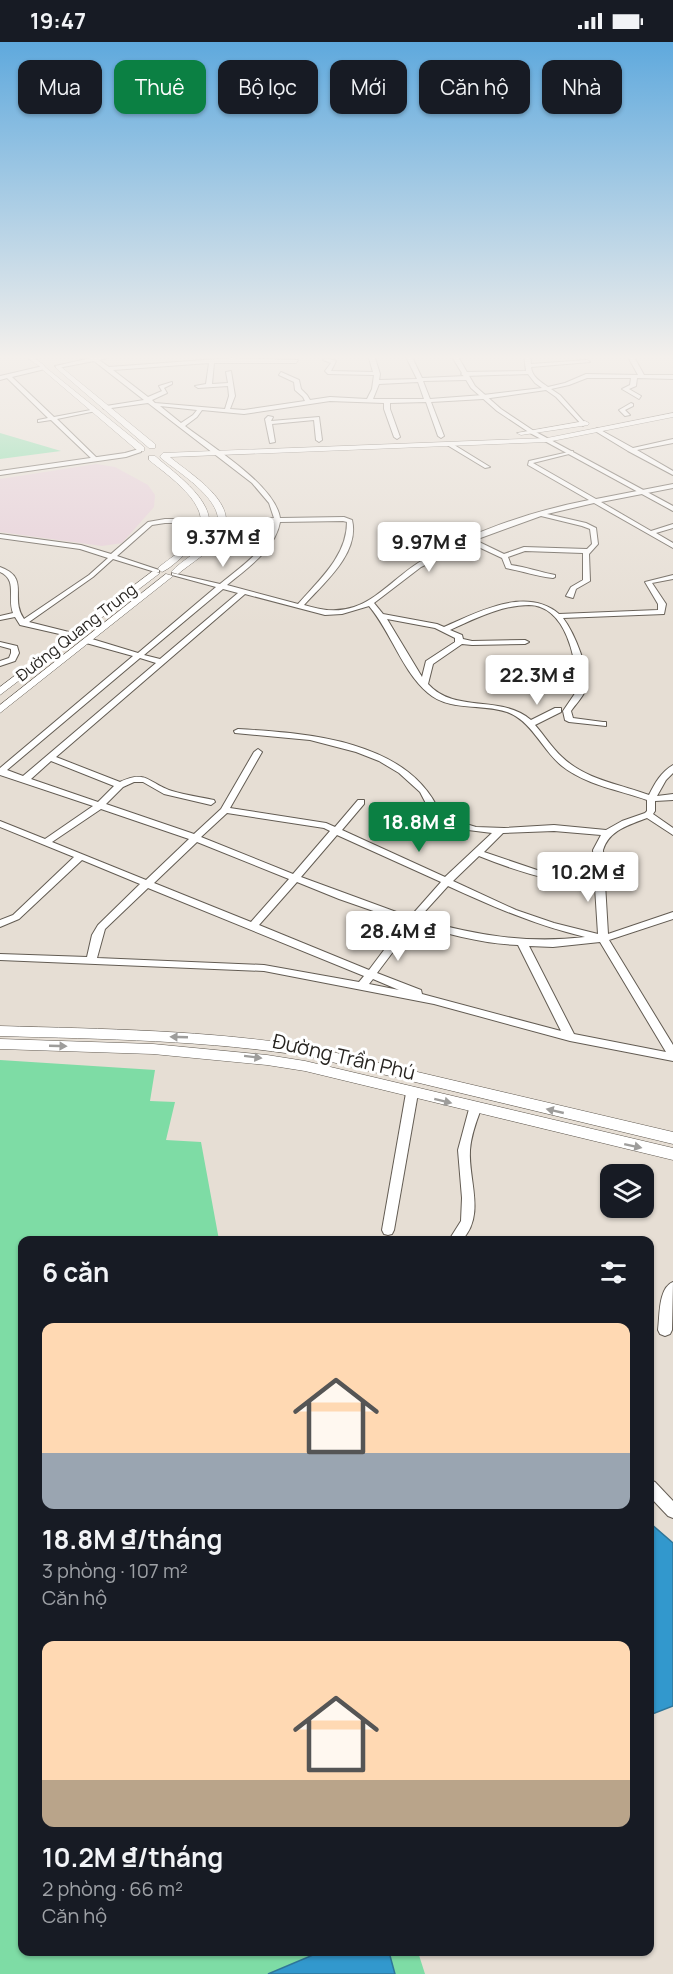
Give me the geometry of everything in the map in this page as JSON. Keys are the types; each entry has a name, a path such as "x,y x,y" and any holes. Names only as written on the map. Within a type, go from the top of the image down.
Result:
{"main road":[{"path":"132,445 152,458 202,505 207,521"},
{"path":"152,458 165,453 206,445"},
{"path":"165,453 415,445"},
{"path":"140,452 152,446 165,453 216,502 223,514 223,521"},
{"name":"Đường Quang Trung","path":"0,710 89,641 165,573 201,536 207,521"},
{"name":"Đường Quang Trung","path":"0,692 74,636 216,538 223,521"},
{"name":"Đường Trần Phú","path":"0,1031 196,1038 263,1043 311,1052 673,1138"},
{"name":"Đường Trần Phú","path":"0,1044 197,1052 257,1057 673,1154"}],"street":[{"path":"80,445 95,459"},
{"path":"1,772 255,558 272,539 279,520 269,498 207,445"},
{"path":"451,445 487,467"},
{"path":"556,445 673,509"},
{"path":"622,445 673,473"},
{"path":"630,450 653,445"},
{"path":"0,473 140,452"},
{"path":"570,452 530,464 673,546"},
{"path":"0,536 81,547 165,573 337,614 370,604 421,563 518,520 673,486"},
{"path":"471,542 504,556 524,549 587,551 595,544 593,528 540,514"},
{"path":"223,521 344,519 350,522 349,542 335,564 300,606"},
{"path":"23,623 91,576 150,523 207,521"},
{"path":"650,533 673,526"},
{"path":"570,596 573,588 587,581 587,551"},
{"path":"504,556 508,567 526,568 535,574 553,576"},
{"path":"0,569 9,573 16,585 11,602 23,623 74,636"},
{"path":"558,616 661,612 662,604 648,582 673,577"},
{"path":"24,780 243,592"},
{"path":"370,604 382,616 418,679 436,696 447,701 514,711 530,724 550,751 587,779 651,799 673,797"},
{"path":"444,628 484,614 525,604 538,604 558,616 563,620 578,654 582,682 581,691 567,711 569,720 603,724"},
{"path":"0,618 16,614"},
{"path":"382,616 444,628 460,640"},
{"path":"424,684 429,663 460,640 489,643 525,642"},
{"path":"89,641 162,662"},
{"path":"0,644 14,648 15,653 12,659 0,664"},
{"path":"118,675 140,681"},
{"path":"530,724 558,710"},
{"path":"237,731 291,735 349,746 397,769 420,786 430,800 436,815 467,829 499,832 559,828 607,833"},
{"path":"91,960 98,931 225,810 258,752"},
{"path":"50,758 120,785"},
{"path":"673,768 662,779 651,799 651,811 648,815 607,833 599,843 598,850 603,938 673,1055"},
{"path":"1,772 98,807 195,838 296,878 458,934 522,943 561,942 603,938 673,915"},
{"path":"46,842 98,807 120,785 133,779 145,780 166,792 211,802"},
{"path":"254,925 361,802"},
{"path":"225,810 314,823 338,831 535,920 603,938"},
{"path":"648,815 673,832"},
{"path":"0,824 254,925 434,1000"},
{"path":"361,987 412,920 447,881 499,832"},
{"path":"479,853 517,869 546,877 601,884"},
{"path":"0,924 16,917 81,856"},
{"path":"522,943 570,1037"},
{"path":"0,957 264,968 434,1000 570,1037 673,1055"},
{"path":"388,1230 412,1093"},
{"path":"461,1236 465,1228 468,1212 463,1151 475,1109"},
{"path":"665,1330 670,1292 673,1288"},
{"path":"654,1491 673,1511"}],"shaded area":[{"path":"96,464 115,467 148,485 155,495 154,507 122,543 102,546 0,532 0,479"}],"green space":[{"path":"0,445 41,445 61,451 0,459"},
{"path":"0,1060 155,1070 150,1101 175,1102 166,1140 201,1142 218,1236 18,1236 18,1956 419,1956 425,1974 0,1974"}],"water":[{"path":"654,1526 673,1543 673,1706 654,1713"},
{"path":"311,1956 390,1956 395,1974 268,1974"}]}
